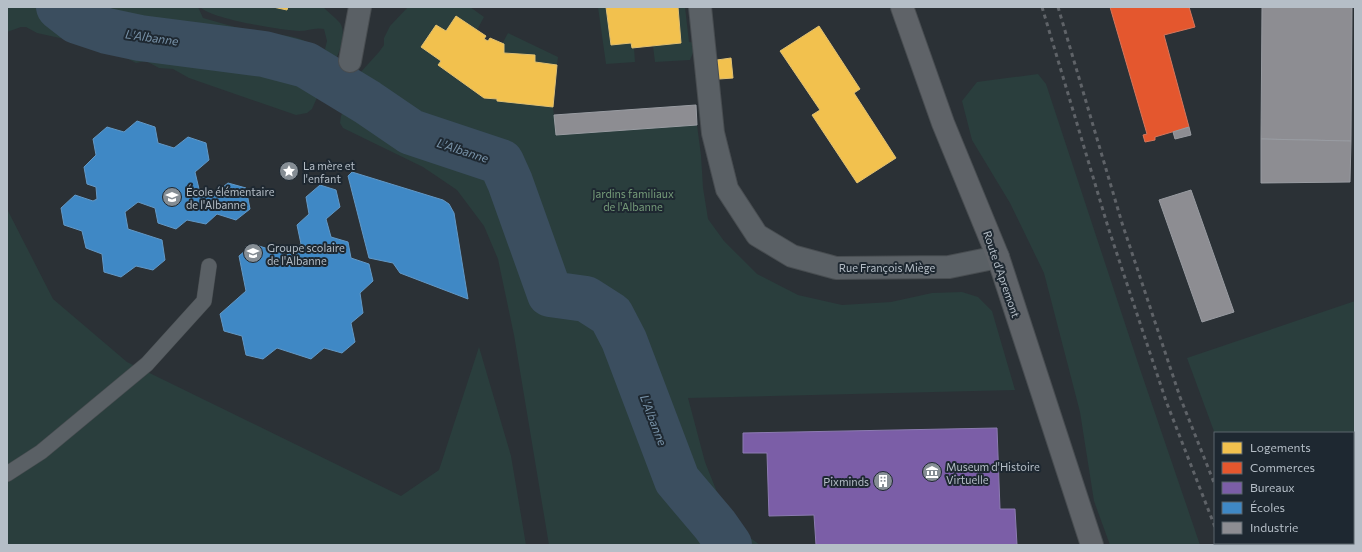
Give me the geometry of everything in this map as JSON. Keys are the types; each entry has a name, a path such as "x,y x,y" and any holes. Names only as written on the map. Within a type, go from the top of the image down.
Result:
{"main road":[{"name":"Route d'Apremont","path":"902,7 943,123 998,257 1092,545"}],"street":[{"path":"350,61 360,7"},
{"name":"Rue François Miège","path":"700,7 714,140 727,189 757,235 792,256 836,268 949,267 998,257"}],"lane":[{"path":"7,474 41,452 147,364 204,301 209,266"}],"green space":[{"path":"7,7 198,7 203,18 250,31 291,37 307,42 322,56 330,68 312,109 307,113 296,115 189,78 173,69 159,68 146,61 136,63 121,55 97,46 91,47 69,40 37,33 26,27 21,27 7,32"},
{"path":"200,7 273,7 287,10 288,7 323,7 340,23 342,27 343,32 340,49 334,63 325,49 327,41 324,29 318,28 299,31 277,29 231,20 218,16"},
{"name":"Jardins familiaux de l'Albanne","path":"408,7 470,7 484,17 477,30 456,16 446,31 436,25 421,47 441,61 438,65 483,98 553,107 556,135 697,125 703,188 708,219 724,241 757,274 798,295 842,305 891,302 932,293 962,292 978,297 992,311 1015,390 688,398 705,462 719,497 741,531 760,545 549,545 514,335 498,259 484,226 457,190 423,167 343,128 340,123 341,116 359,74 384,45 384,38 390,26"},
{"path":"598,7 606,7 611,45 631,43 632,48 634,48 635,62 606,64"},
{"path":"678,7 685,7 689,42 697,43 690,60 655,62 653,46 681,43"},
{"path":"508,33 558,57 557,65 535,62 535,55 504,53 504,44 502,44"},
{"path":"1038,74 1046,84 1200,545 1110,545 1094,501 1080,412 1044,273 1010,203 972,140 962,101 977,82"},
{"path":"7,209 53,299 127,362 401,496 439,470 479,347 511,456 526,545 7,545"},
{"path":"1355,301 1355,545 1256,544 1354,544 1354,432 1214,432 1187,358"}],"building: Logements":[{"path":"273,7 288,7 287,10"},
{"path":"606,7 678,7 681,43 632,48 631,43 611,45"},
{"path":"456,16 486,36 484,39 488,41 490,38 504,44 504,53 535,55 535,62 557,65 553,107 497,101 497,99 484,98 438,65 441,61 421,47 436,25 446,31"},
{"path":"819,26 860,89 854,93 896,158 857,183 812,115 820,110 780,51"},
{"path":"731,58 733,78 719,79 717,60"}],"building: Commerces":[{"path":"1110,7 1189,7 1195,27 1164,35 1189,127 1155,137 1155,140 1145,142 1143,135 1147,134"}],"building: Bureaux":[{"name":"Pixminds","path":"997,428 1000,509 1015,509 1017,545 816,545 814,515 769,516 767,453 743,453 743,433"}],"building: Écoles":[{"name":"École élémentaire de l'Albanne","path":"137,121 155,127 158,143 174,148 188,137 206,143 209,160 195,172 199,189 214,194 228,183 246,188 250,209 236,220 217,214 206,224 187,220 176,229 158,223 155,208 138,202 125,212 128,229 162,240 165,260 153,270 136,266 121,277 104,272 102,254 86,248 82,231 64,225 61,208 75,195 93,201 97,199 96,187 87,184 84,167 96,155 93,139 107,127 124,132"},
{"path":"352,172 443,200 449,204 454,213 468,299 400,273 393,263 369,258 348,176"},
{"path":"320,185 336,190 340,207 326,219 331,237 348,242 351,258 369,264 373,281 360,293 363,313 351,323 355,342 342,353 324,348 311,359 277,348 263,359 246,355 242,336 224,331 220,314 246,291 239,256 253,244 287,255 301,244 297,225 309,214 306,197"}],"building: Industrie":[{"path":"1262,7 1352,7 1351,141 1261,139"},
{"path":"696,105 697,125 556,135 554,115"},
{"path":"1189,127 1191,135 1175,139 1173,132"},
{"path":"1261,139 1351,141 1350,182 1261,183"},
{"path":"1191,190 1234,312 1202,322 1159,200"}],"waterway":[{"name":"L'Albanne","path":"59,7 77,21 107,31 140,38 264,54 306,65 367,102 411,132 501,162 510,182 550,294 586,299 611,315 624,340 677,480 715,525 729,545"}],"railway":[{"path":"1042,7 1108,227 1166,401 1214,524"},
{"path":"1058,7 1122,223 1180,397 1214,482"}],"place":[{"name":"La mère et l'enfant","path":"289,171"},
{"name":"École élémentaire de l'Albanne","path":"172,197"},
{"name":"Groupe scolaire de l'Albanne","path":"253,253"},
{"name":"Museum d'Histoire Virtuelle","path":"932,472"},
{"name":"Pixminds","path":"883,481"}]}
